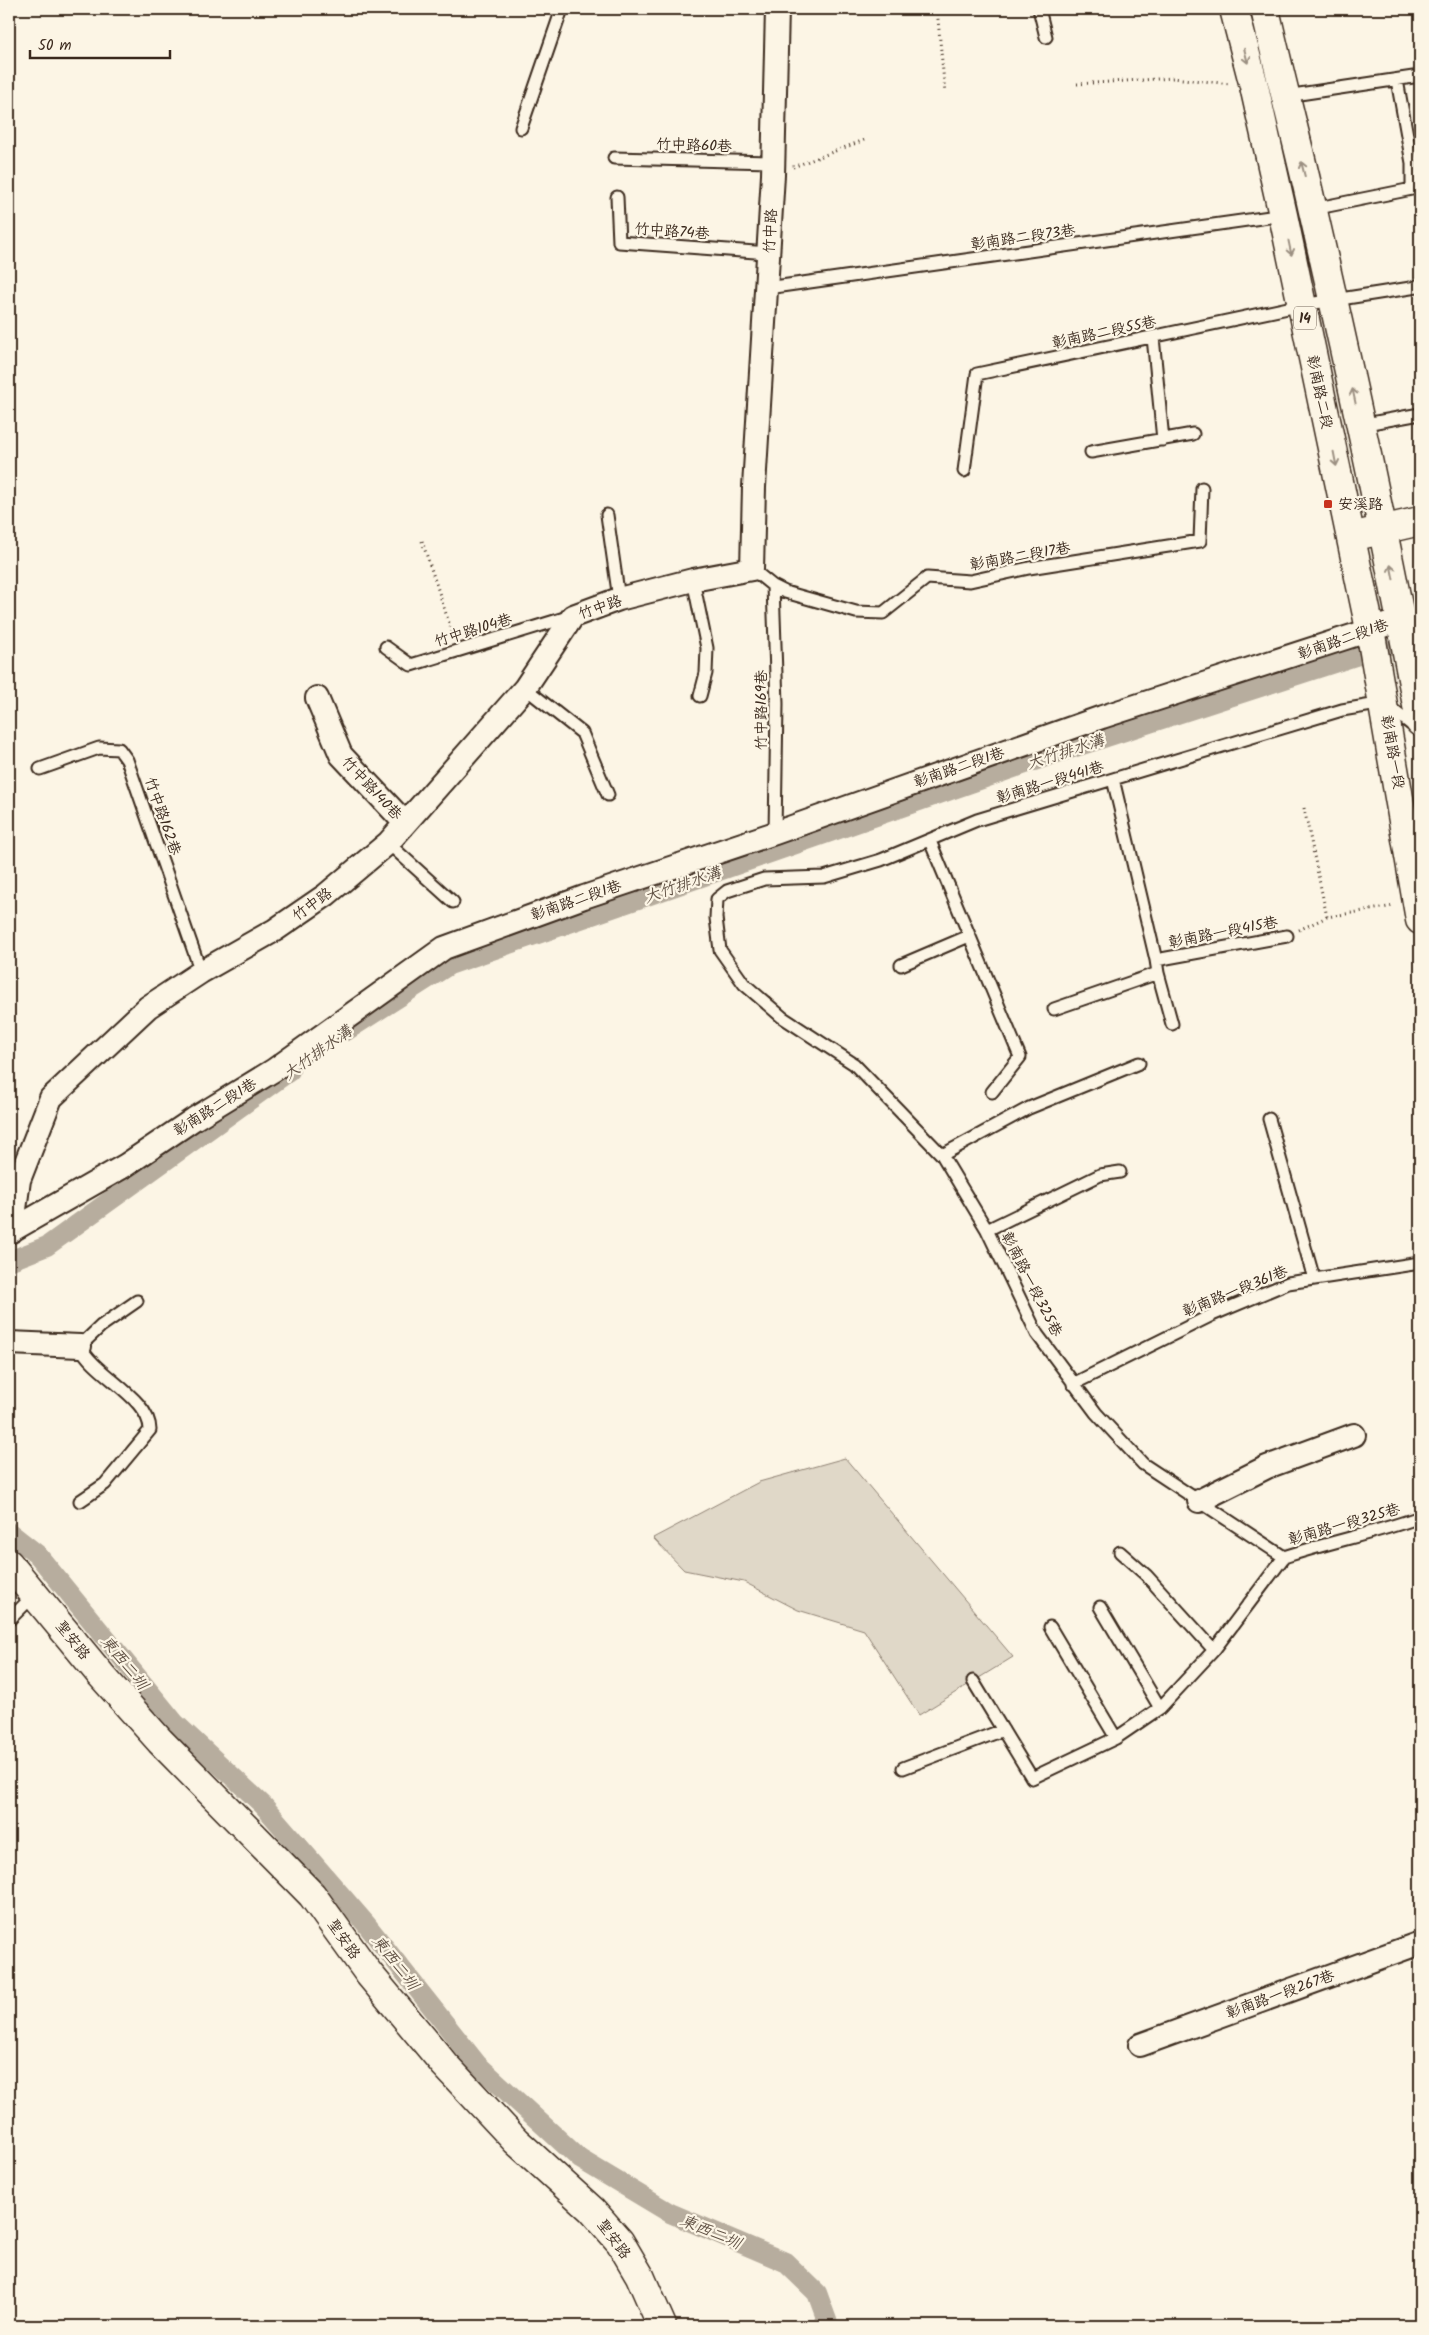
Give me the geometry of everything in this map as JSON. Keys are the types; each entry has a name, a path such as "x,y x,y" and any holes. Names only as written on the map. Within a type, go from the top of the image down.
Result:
{"main road":[{"name":"彰南路二段","path":"1234,9 1254,86 1370,629"},
{"name":"14","path":"1265,9 1284,96 1313,209 1401,620 1417,682 1420,722"},
{"path":"1350,537 1420,520"},
{"name":"14","path":"1370,629 1384,703"},
{"path":"1378,673 1417,682 1406,700 1384,703"},
{"name":"彰南路一段","path":"1384,703 1419,911"},
{"name":"聖安路","path":"9,1564 101,1675 160,1742 312,1895 369,1974 445,2065 516,2141 592,2210 620,2242 640,2276 662,2326"}],"street":[{"name":"竹中路","path":"10,1232 19,1180 51,1098 148,1007 201,972 275,930 318,900 388,843 525,688 573,616 619,599 693,580 752,569 754,487 773,169 777,9"},
{"name":"彰南路二段1巷","path":"10,1232 126,1165 194,1119 274,1070 444,948 584,897 775,833 1084,724 1401,620"},
{"name":"竹中路140巷","path":"316,698 341,754 405,823"},
{"path":"9,1344 80,1346"},
{"path":"1199,1501 1267,1467 1354,1435"},
{"name":"彰南路一段267巷","path":"1140,2045 1420,1942"}],"lane":[{"path":"521,128 562,9"},
{"path":"1039,9 1046,37"},
{"path":"1284,96 1420,76"},
{"path":"1313,209 1412,189 1412,163 1396,80"},
{"name":"竹中路60巷","path":"614,158 773,169"},
{"name":"竹中路74巷","path":"617,197 619,242 768,253"},
{"name":"彰南路二段73巷","path":"767,288 1282,215"},
{"name":"彰南路二段55巷","path":"964,471 977,374 1302,305 1417,287 1420,284"},
{"path":"1153,337 1163,440"},
{"path":"1360,425 1420,414"},
{"path":"1091,452 1193,434"},
{"name":"彰南路二段17巷","path":"752,569 773,586 785,592 856,612 883,612 926,578 970,581 1029,568 1200,541 1202,488"},
{"path":"607,515 619,599"},
{"path":"693,580 707,648 706,673 700,696"},
{"name":"竹中路169巷","path":"773,586 777,704 775,833"},
{"name":"竹中路104巷","path":"386,647 411,664 573,616"},
{"path":"525,688 582,733 608,795"},
{"path":"1384,703 1420,731"},
{"name":"彰南路一段441巷","path":"728,891 764,879 824,876 881,860 977,820 1342,710 1384,703"},
{"name":"竹中路162巷","path":"40,769 99,748 119,749 127,760 201,972"},
{"name":"彰南路一段415巷","path":"1113,779 1156,960 1287,936"},
{"path":"930,841 1020,1057 992,1092"},
{"path":"388,843 454,902"},
{"name":"彰南路一段325巷","path":"728,891 717,899 716,918 720,950 744,984 782,1017 854,1064 942,1155 988,1230 1037,1334 1096,1413 1143,1464 1284,1557 1420,1517"},
{"path":"901,965 969,936"},
{"path":"1156,960 1172,1024"},
{"path":"1054,1009 1158,973"},
{"path":"942,1155 1029,1108 1140,1063"},
{"path":"1269,1119 1314,1279"},
{"path":"988,1230 1100,1175 1120,1172"},
{"name":"彰南路一段361巷","path":"1073,1384 1212,1315 1288,1283 1420,1263"},
{"path":"80,1501 105,1484 150,1430 150,1422 137,1403 86,1358 80,1346 101,1326 137,1301"},
{"path":"1120,1552 1146,1575 1214,1650"},
{"path":"973,1681 1032,1778 1116,1738 1160,1708 1214,1650 1284,1557"},
{"path":"9,1620 35,1594"},
{"path":"1100,1607 1160,1708"},
{"path":"1050,1627 1116,1738"},
{"path":"903,1768 1003,1730"}],"path":[{"path":"937,9 945,93"},
{"path":"1077,84 1173,78 1254,86"},
{"path":"773,169 867,138"},
{"path":"422,541 458,650"},
{"path":"1304,808 1327,918"},
{"name":"彰南路一段415巷","path":"1287,936 1327,918 1419,911"}],"shaded area":[{"path":"845,1458 1013,1657 919,1715 864,1630 798,1610 744,1582 684,1570 653,1538 759,1482"}],"waterway":[{"name":"大竹排水溝","path":"346,1031 449,965 1054,754 1420,635"},
{"name":"大竹排水溝","path":"9,1261 47,1246 290,1071"},
{"name":"東西二圳","path":"9,1532 37,1554 175,1723 263,1805 366,1924 477,2064 580,2159 670,2213 785,2262 817,2293 829,2326"}],"place":[{"name":"安溪路","path":"1328,504"}]}
